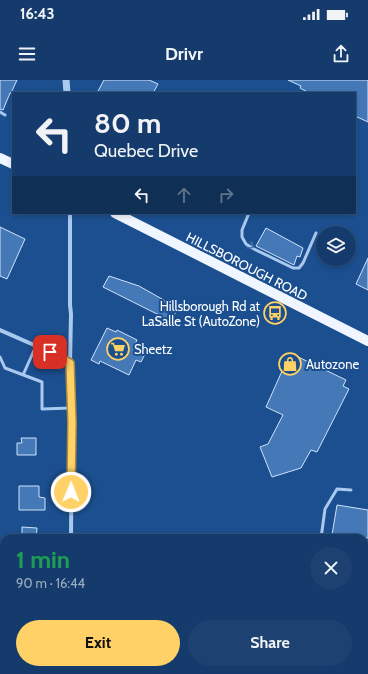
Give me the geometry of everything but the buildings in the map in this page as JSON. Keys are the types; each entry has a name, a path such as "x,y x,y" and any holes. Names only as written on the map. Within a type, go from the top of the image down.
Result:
{"main road":[{"path":"0,158 12,164"},
{"name":"HILLSBOROUGH ROAD","path":"117,214 368,341"}],"street":[{"path":"66,80 67,92"},
{"path":"70,214 70,305 72,314 70,363 72,408 72,534"},
{"path":"0,331 36,346 70,363"}],"lane":[{"path":"0,112 5,115"},
{"path":"249,214 242,230 242,237 246,244 293,268 300,268 316,233"},
{"path":"23,375 36,346"},
{"path":"0,358 5,368 42,382 42,409 72,408"},
{"path":"321,534 325,509 337,489 351,490"}],"place":[{"name":"Hillsborough Rd at LaSalle St (AutoZone)","path":"275,313"},
{"name":"Sheetz","path":"118,349"},
{"name":"Autozone","path":"290,364"}],"route":[{"path":"50,352 70,363 72,423 71,492"}]}
